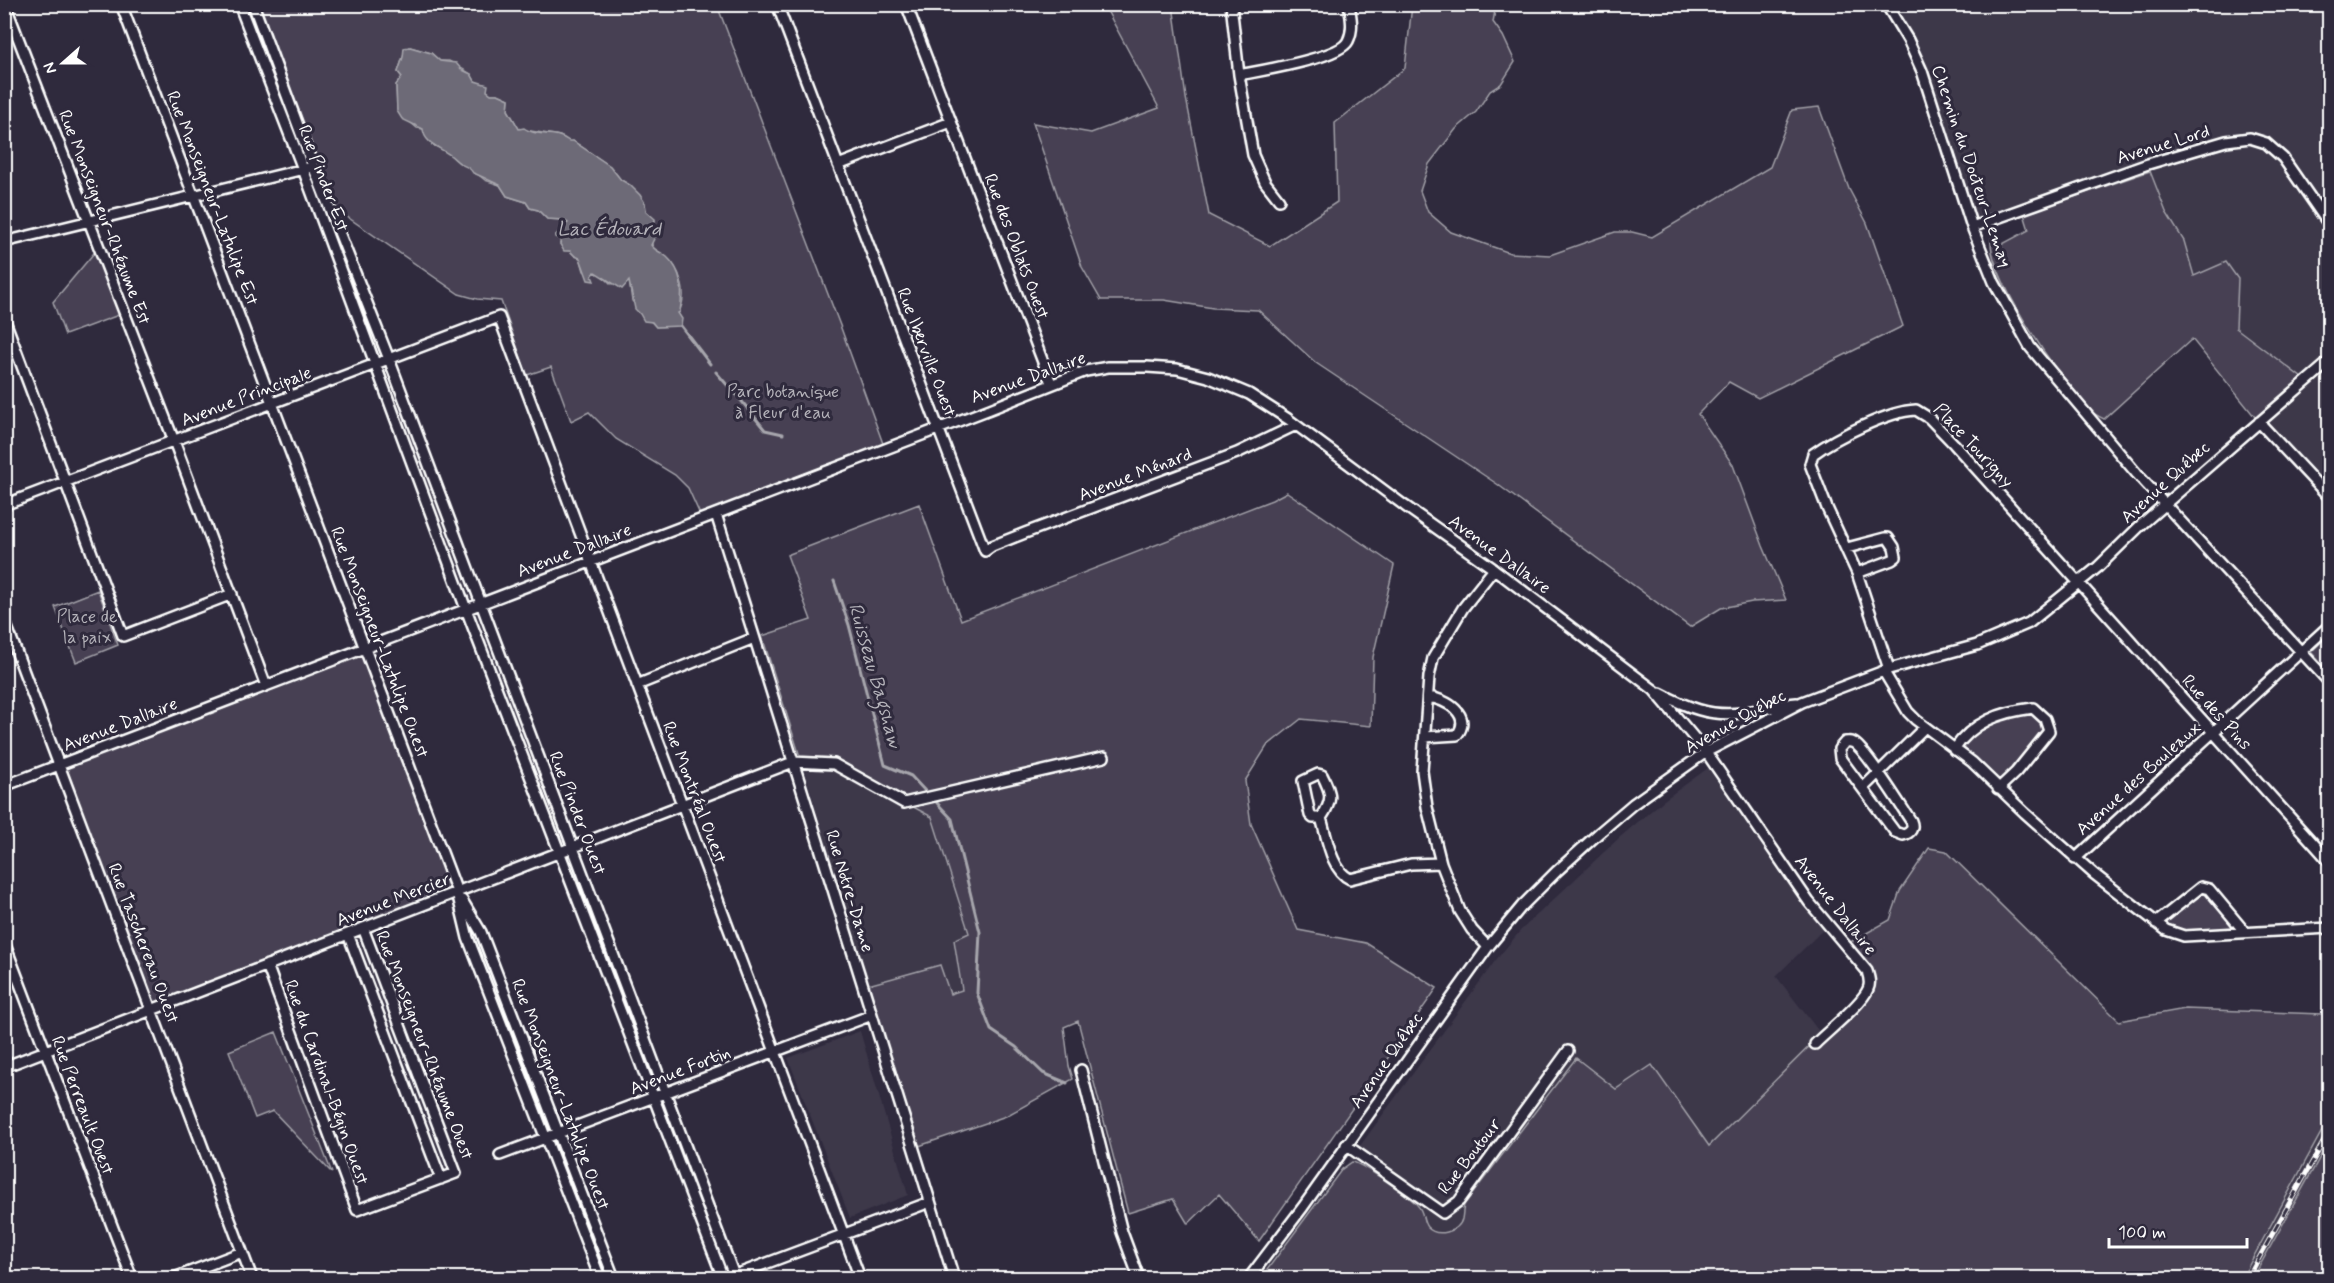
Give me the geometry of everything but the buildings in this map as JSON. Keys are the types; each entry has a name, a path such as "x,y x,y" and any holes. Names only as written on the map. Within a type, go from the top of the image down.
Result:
{"street":[{"name":"Rue Monseigneur-Rhéaume Est","path":"5,4 174,441"},
{"name":"Rue Monseigneur-Latulipe Est","path":"121,4 273,404"},
{"name":"Rue Pinder Est","path":"239,4 376,364"},
{"name":"Rue Pinder Est","path":"253,4 313,166 389,359"},
{"name":"Rue Iberville Ouest","path":"777,4 985,550"},
{"name":"Rue des Oblats Ouest","path":"906,4 1051,383"},
{"path":"1231,4 1239,75 1253,155 1265,182 1279,200"},
{"path":"1239,75 1312,59 1343,46 1347,43 1352,22 1349,4"},
{"name":"Chemin du Docteur-Lemay","path":"1886,4 1911,46 1922,71 1972,227 1994,282 2030,347 2165,504 2330,683"},
{"path":"838,165 951,122"},
{"name":"Avenue Lord","path":"1972,227 2148,164 2226,141 2250,138 2266,143 2283,158 2330,226"},
{"path":"4,242 313,166"},
{"name":"Avenue Principale","path":"4,505 499,317"},
{"name":"Rue Montréal Ouest","path":"499,317 860,1278"},
{"path":"4,318 123,636 232,594"},
{"name":"Rue Pinder Ouest","path":"389,359 665,1093 729,1278"},
{"name":"Avenue Québec","path":"1249,1278 1488,947 1522,906 1557,871 1633,804 1706,752 1802,702 1886,671 1977,645 2029,623 2080,583 2165,504 2330,361"},
{"name":"Rue Pinder Ouest","path":"376,364 466,609 654,1097 729,1278"},
{"name":"Avenue Dallaire","path":"4,786 1086,370 1108,367 1177,369 1208,377 1248,394 1296,425 1494,569 1654,690 1706,752 1809,902 1861,962 1870,978 1864,996 1815,1044"},
{"name":"Rue Monseigneur-Latulipe Ouest","path":"273,404 363,648 457,892 468,938 600,1278"},
{"name":"Place Tourigny","path":"2080,583 1929,418 1916,410 1884,417 1813,454 1810,464 1827,508 1857,573 1886,671 1908,712 1924,728 1972,762 1998,789 2075,858 2166,930 2184,936 2244,931 2274,933 2330,928"},
{"path":"2259,422 2330,498"},
{"name":"Avenue Ménard","path":"985,550 1245,450 1296,425"},
{"path":"174,441 266,686"},
{"name":"Rue Notre-Dame","path":"716,514 954,1278"},
{"path":"1847,548 1885,538 1888,538 1894,547 1896,557 1892,560 1857,573"},
{"path":"1488,947 1472,930 1460,911 1441,863 1422,771 1429,677 1433,658 1463,608 1494,569"},
{"name":"Rue des Pins","path":"2080,583 2330,862"},
{"name":"Rue Taschereau Ouest","path":"4,619 252,1278"},
{"name":"Avenue des Bouleaux","path":"2075,858 2330,625"},
{"path":"637,685 754,638"},
{"path":"1654,690 1695,710 1716,713 1739,713 1802,702"},
{"path":"1425,736 1458,735 1462,729 1458,711 1437,698 1428,697"},
{"path":"1954,750 1962,738 1981,723 2012,710 2033,708 2044,718 2049,731 2016,772 1998,789"},
{"path":"1863,788 1924,728"},
{"path":"1849,742 1855,744 1878,774 1911,820 1912,827 1909,833 1904,835 1895,832 1863,788 1840,758 1839,749 1842,744 1849,742"},
{"path":"793,762 834,764 904,803 1104,757"},
{"name":"Avenue Mercier","path":"4,1067 793,762"},
{"path":"1318,774 1322,775 1331,798 1321,818 1313,818 1310,815 1303,781 1318,774"},
{"path":"1321,818 1338,867 1344,876 1350,879 1411,864 1441,863"},
{"path":"2156,923 2201,887 2209,889 2244,931"},
{"name":"Rue Monseigneur-Latulipe Ouest","path":"457,892 481,932 614,1278"},
{"name":"Rue Monseigneur-Rhéaume Ouest","path":"348,934 441,1179 456,1173 363,928"},
{"name":"Rue Perreault Ouest","path":"4,942 132,1278"},
{"name":"Rue du Cardinal-Bégin Ouest","path":"267,965 357,1210 441,1179"},
{"name":"Avenue Fortin","path":"500,1155 872,1015"},
{"name":"Rue Boutour","path":"1346,1145 1443,1213 1458,1201 1568,1051"},
{"path":"1081,1070 1122,1232 1139,1278"},
{"path":"729,1278 930,1202"},
{"path":"174,1278 242,1252"}],"shaded area":[{"path":"1886,5 2329,5 2329,498 2259,422 2236,328 2237,279 2226,263 2194,277 2184,241 2166,212 2148,164 1972,227 1933,100"},
{"path":"802,763 834,764 933,817 969,933 954,940 962,990 950,994 940,965 868,985"},
{"path":"1708,768 1765,850 1825,928 1776,976 1821,1034 1709,1146 1652,1066 1616,1089 1516,1134 1464,1204 1462,1220 1457,1227 1440,1233 1431,1230 1427,1227 1419,1206 1364,1166 1356,1162 1346,1165 1495,961 1521,930 1620,837 1664,800"},
{"path":"860,1031 908,1195 850,1218 788,1058"},
{"path":"2329,1118 2329,1141 2253,1278 2242,1278"}],"green space":[{"name":"Parc botanique à Fleur d'eau","path":"253,5 717,5 885,449 702,519 688,488 675,475 616,439 589,412 571,421 551,367 527,375 501,301 477,299 459,294 327,203","holes":["410,47 431,53 440,61 449,61 471,74 475,81 491,94 498,94 509,99 508,110 519,129 560,136 569,142 573,141 610,166 621,180 630,185 645,203 646,211 655,220 653,247 670,260 682,282 683,298 678,313 680,317 672,326 656,327 632,301 629,281 611,284 602,275 594,272 592,276 584,271 580,257 564,250 560,244 561,239 556,235 568,223 563,220 547,219 538,210 530,208 526,202 507,196 500,185 485,180 442,149 432,145 423,129 417,128 397,111 396,85 402,77 398,72 403,57"]},
{"path":"1104,5 1173,5 1186,98 1209,215 1270,246 1337,202 1335,123 1405,68 1412,5 1496,5 1493,22 1503,36 1515,62 1501,84 1490,91 1476,112 1456,129 1429,164 1420,191 1428,212 1451,232 1510,253 1550,255 1615,232 1632,232 1652,237 1770,167 1792,110 1819,107 1849,189 1867,223 1903,326 1758,398 1729,382 1698,414 1733,465 1786,600 1752,602 1721,608 1690,627 1497,484 1316,363 1258,310 1213,308 1164,300 1101,300 1082,267 1033,123 1091,133 1159,108"},
{"path":"2150,171 2166,212 2184,241 2194,276 2226,262 2238,279 2236,328 2306,381 2259,422 2192,339 2104,419 2095,414 2077,396 2044,351 2010,295 1998,270 1992,248 1993,234 1999,246 2029,230 2024,214"},
{"path":"99,247 124,313 65,335 53,302"},
{"path":"1287,492 1394,565 1373,657 1371,726 1301,719 1267,746 1245,781 1251,824 1298,930 1366,943 1437,988 1259,1241 1219,1194 1188,1224 1173,1199 1128,1213 1078,1021 1064,1027 1073,1079 1006,1116 919,1146 868,985 940,965 950,994 962,990 954,940 969,933 932,817 834,764 802,763 762,636 811,620 787,555 919,504 961,620 1272,500"},
{"name":"Place de la paix","path":"98,590 118,645 76,662 55,607"},
{"path":"2329,635 2329,672 2311,652"},
{"path":"361,653 453,891 151,1009 64,767"},
{"path":"2033,708 2049,731 1998,789 1954,750 1981,723"},
{"path":"1929,848 1946,851 2119,1021 2185,1009 2323,1014 2329,1020 2329,1118 2242,1278 1261,1278 1342,1169 1352,1162 1375,1174 1414,1202 1421,1211 1425,1225 1431,1230 1442,1233 1457,1227 1462,1219 1464,1205 1576,1058 1616,1089 1652,1065 1709,1146 1856,1000 1865,987 1864,977 1845,945 1890,920 1900,891"},
{"path":"2201,887 2244,931 2184,936 2156,923"},
{"path":"276,1032 332,1173 273,1111 255,1118 229,1051"},
{"path":"2329,1141 2329,1278 2253,1278"}],"water":[{"name":"Lac Édouard","path":"410,47 431,53 440,61 456,63 462,70 471,74 475,81 488,85 487,91 491,94 498,94 509,99 508,110 519,129 524,128 573,141 610,166 621,180 640,195 645,203 646,211 655,219 654,226 657,233 651,245 667,257 679,275 681,297 678,313 682,319 681,326 656,327 652,322 644,321 635,309 629,281 622,289 595,272 592,276 594,281 588,280 580,258 570,251 564,251 560,244 561,239 556,237 568,223 563,220 547,219 538,210 530,208 526,202 507,196 500,185 473,173 429,141 423,129 402,119 397,111 396,85 402,77 398,72 404,48"}],"waterway":[{"name":"Ruisseau Bagshaw","path":"681,326 710,364"},
{"name":"Ruisseau Bagshaw","path":"716,372 728,386"},
{"name":"Ruisseau Bagshaw","path":"735,393 765,430 783,434"},
{"name":"Ruisseau Bagshaw","path":"834,581 849,625 885,765 911,776 925,791"},
{"name":"Ruisseau Bagshaw","path":"937,803 952,819 980,932 977,993 991,1030 1016,1047 1043,1073 1067,1083"}],"railway":[{"path":"2248,1278 2330,1130"}]}
